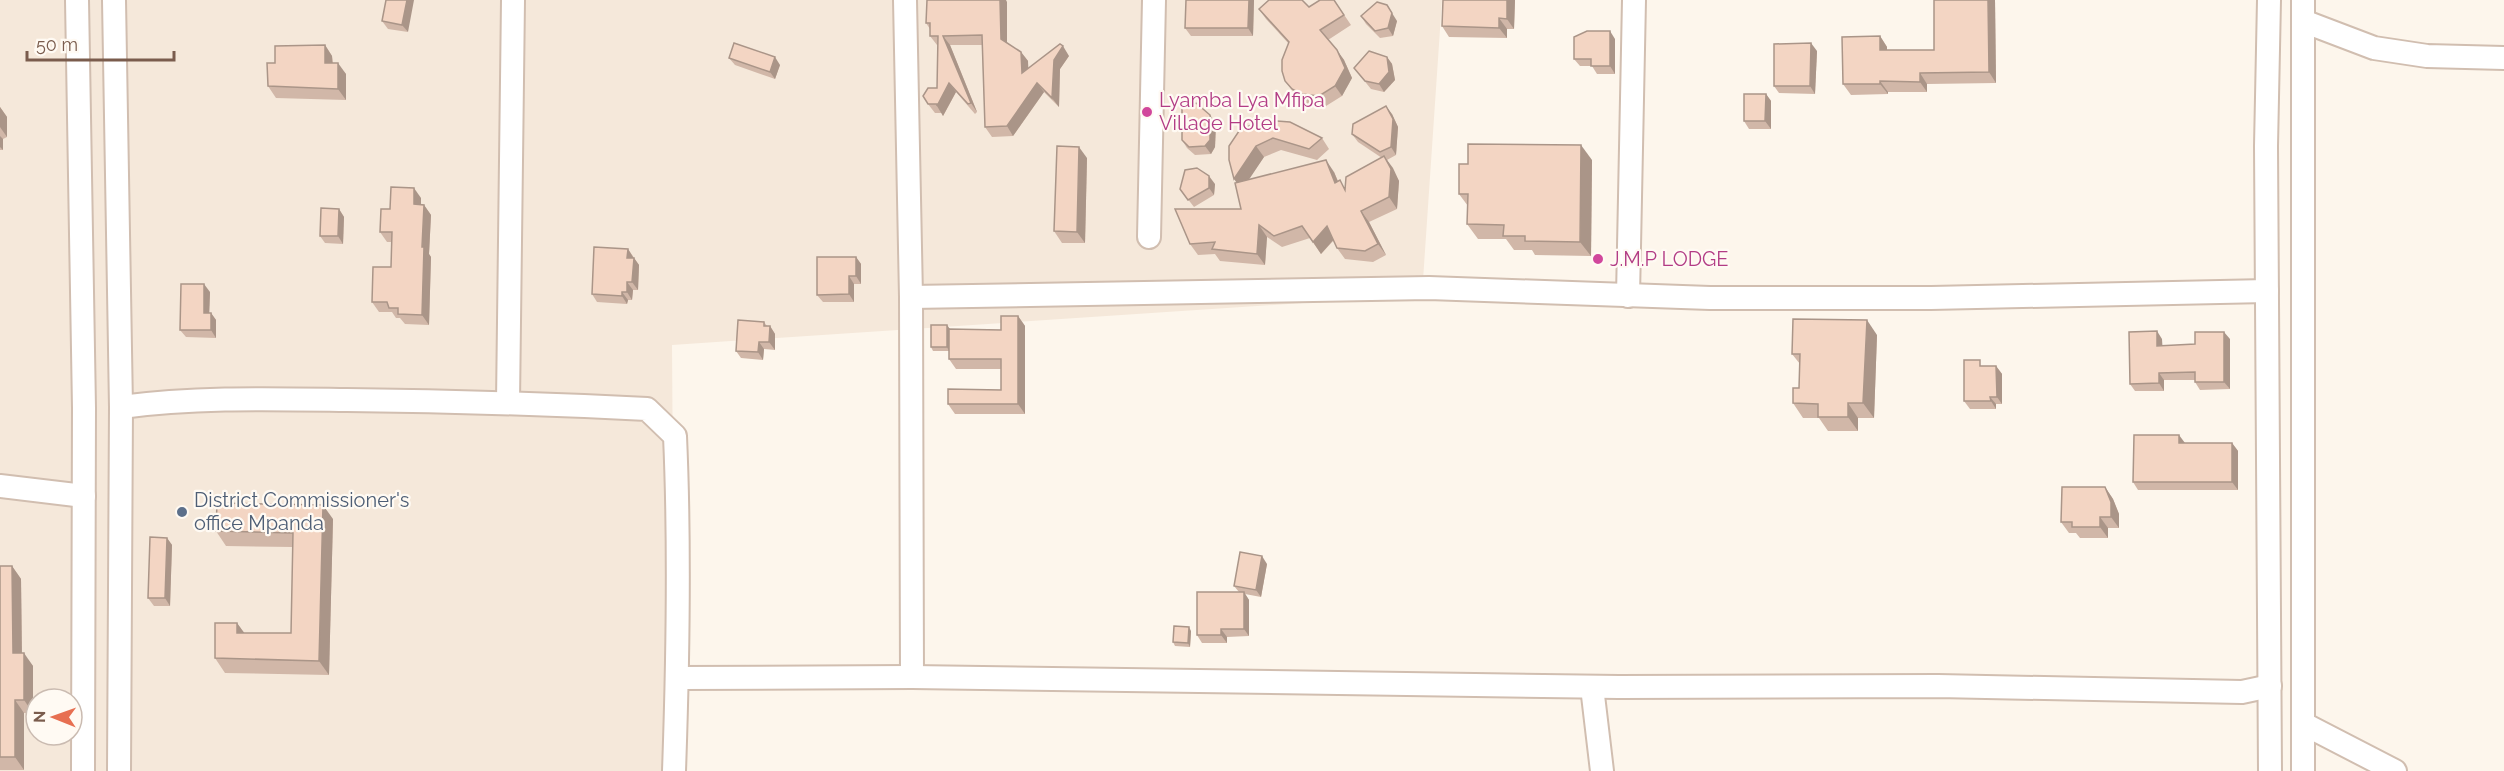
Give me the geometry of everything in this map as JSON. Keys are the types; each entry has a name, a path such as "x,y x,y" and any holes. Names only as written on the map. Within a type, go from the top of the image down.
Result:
{"street":[{"path":"77,0 84,408 82,771"},
{"path":"114,0 121,407 119,771"},
{"path":"508,402 513,0"},
{"path":"905,0 911,297 912,677"},
{"path":"1149,237 1154,0"},
{"path":"1628,296 1634,0"},
{"path":"2269,0 2266,146 2270,771"},
{"path":"2303,771 2303,11 2374,48 2427,56 2504,58"},
{"path":"911,297 1429,288 1710,298 1920,298 2268,291"},
{"path":"121,407 173,400 226,399 508,402 647,409 675,436 678,504 678,678 674,771"},
{"path":"0,486 84,496"},
{"path":"678,678 912,677 1592,687 1938,686 2242,692 2270,686"},
{"path":"1592,687 1602,771"},
{"path":"2304,724 2394,771"}],"shaded area":[{"path":"0,0 1442,0 1422,295 672,345 675,771 0,771"}],"building":[{"path":"386,0 407,0 402,25 382,21"},
{"path":"927,0 1000,0 1001,39 1021,52 1022,73 1060,44 1063,46 1054,60 1052,98 1037,83 1007,126 985,127 982,35 943,36 971,103 968,104 949,83 937,106 937,104 928,104 923,96 928,88 937,88 938,36 930,36 930,23 926,23"},
{"path":"1186,0 1249,0 1248,28 1185,28"},
{"path":"1269,0 1302,0 1309,7 1320,0 1334,0 1344,15 1320,30 1337,50 1345,68 1335,86 1319,96 1301,94 1285,81 1282,60 1289,42 1259,9"},
{"path":"1443,0 1507,0 1507,19 1499,18 1499,28 1442,26"},
{"path":"1934,0 1988,0 1989,72 1920,73 1920,82 1880,81 1880,84 1843,84 1842,37 1880,36 1880,50 1934,50"},
{"path":"1377,2 1387,5 1392,13 1388,28 1375,31 1361,16"},
{"path":"1587,31 1610,31 1610,66 1591,66 1591,59 1574,59 1574,37"},
{"path":"734,43 775,57 770,72 729,58"},
{"path":"1811,43 1810,86 1774,86 1774,44"},
{"path":"325,45 325,63 338,63 338,89 268,86 267,63 275,63 275,46"},
{"path":"1369,51 1387,57 1389,72 1379,84 1365,81 1354,68"},
{"path":"1744,94 1766,94 1765,121 1744,121"},
{"path":"1196,103 1210,115 1210,140 1205,146 1189,147 1182,140 1182,108"},
{"path":"1386,106 1393,119 1391,147 1380,152 1352,134 1353,124"},
{"path":"1261,120 1290,122 1322,138 1309,149 1273,138 1256,146 1234,179 1229,160 1229,146 1239,131"},
{"path":"1468,144 1581,145 1580,242 1525,241 1525,236 1503,236 1504,225 1467,224 1468,194 1459,194 1459,164 1468,164"},
{"path":"1057,146 1079,147 1077,232 1054,231"},
{"path":"1384,156 1391,169 1389,197 1361,211 1378,244 1365,251 1337,248 1327,226 1313,242 1302,226 1274,236 1259,225 1257,254 1212,249 1215,242 1190,244 1175,209 1241,209 1235,183 1326,160 1335,183 1340,180 1345,190 1346,177"},
{"path":"1197,168 1209,176 1209,188 1188,200 1180,189 1185,170"},
{"path":"391,187 414,188 414,204 424,205 422,315 398,314 398,308 389,308 387,302 372,302 373,267 391,267 392,232 380,232 381,209 390,209"},
{"path":"321,208 339,209 338,236 320,236"},
{"path":"594,247 628,249 627,258 634,258 632,282 627,282 627,292 622,292 622,296 592,294"},
{"path":"817,257 856,257 856,276 849,276 849,294 817,295"},
{"path":"181,284 204,284 204,313 211,313 211,330 180,330"},
{"path":"1001,316 1018,316 1018,404 948,404 948,389 1001,390 1001,359 949,359 949,329 1001,330"},
{"path":"1793,319 1867,320 1863,403 1848,403 1848,417 1818,417 1818,404 1793,403 1793,388 1799,388 1800,354 1792,354"},
{"path":"738,320 764,322 764,326 770,326 769,342 759,342 758,352 736,351"},
{"path":"931,325 947,325 947,347 931,347"},
{"path":"2157,331 2157,346 2195,344 2195,332 2224,332 2224,382 2195,382 2195,372 2159,373 2159,383 2130,384 2129,332"},
{"path":"1964,360 1980,360 1980,366 1996,366 1997,397 1990,397 1991,401 1964,401"},
{"path":"2134,435 2179,435 2179,443 2232,443 2232,482 2133,482"},
{"path":"2062,487 2105,487 2111,502 2111,517 2100,517 2100,527 2072,527 2072,522 2061,522"},
{"path":"217,503 323,505 319,661 215,658 215,623 237,623 237,633 291,633 293,533 216,531"},
{"path":"150,537 167,538 165,598 148,598"},
{"path":"1240,552 1262,556 1256,590 1234,586"},
{"path":"0,566 12,566 13,653 24,653 24,700 15,700 15,757 0,757"},
{"path":"1197,592 1244,592 1244,629 1221,629 1221,635 1197,635"},
{"path":"1174,626 1189,627 1188,643 1173,642"}],"place":[{"name":"Lyamba Lya Mfipa Village Hotel","path":"1147,112"},
{"name":"J.M.P LODGE","path":"1598,259"},
{"name":"District Commissioner's office Mpanda","path":"182,512"}]}
